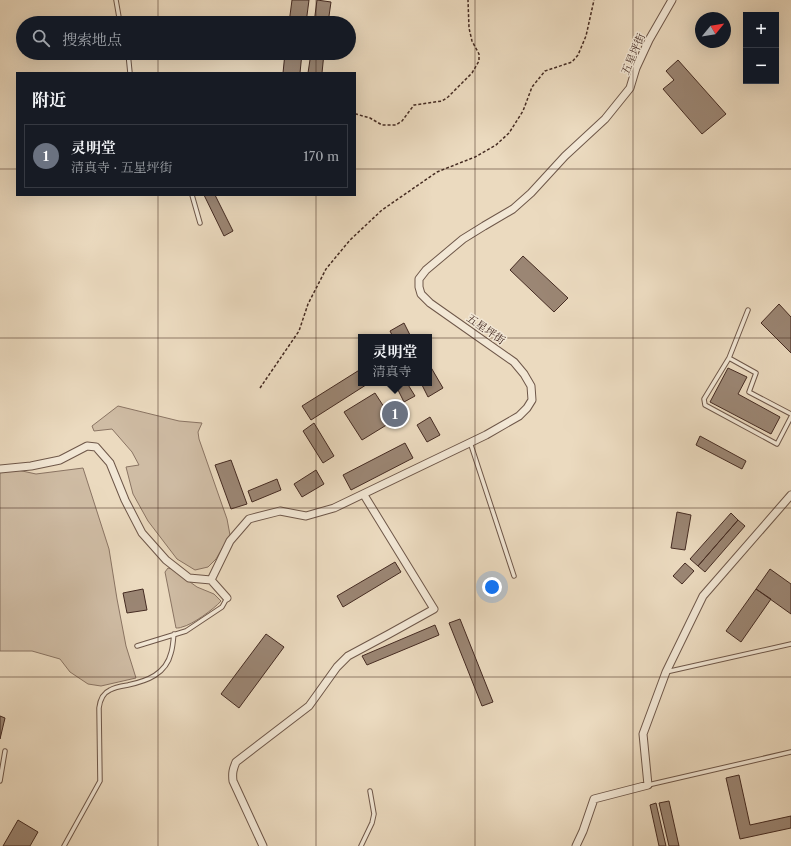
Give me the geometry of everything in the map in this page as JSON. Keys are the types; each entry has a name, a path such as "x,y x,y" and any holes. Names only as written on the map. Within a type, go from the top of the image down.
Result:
{"street":[{"name":"五星坪街","path":"210,580 230,541 249,519 280,511 306,516 334,508 364,495 486,435 519,416 527,408 532,400 531,386 524,374 514,362 430,303 421,294 419,279 426,270 463,240 513,209 531,193 565,156 605,119 630,88 642,54 672,0"},
{"path":"0,469 31,466 60,460 87,446 96,447 110,463 125,500 142,533 166,560 189,578 210,580 227,598"},
{"path":"263,846 233,781 232,774 236,762 309,706 337,667 348,656 434,609 364,495"},
{"path":"576,846 594,799 648,785 644,734 666,672 703,596 791,495"}],"lane":[{"path":"116,0 119,16"},
{"path":"129,60 130,72"},
{"path":"192,196 200,223"},
{"path":"748,310 728,358 704,399 705,405 777,444 791,417"},
{"path":"728,358 756,373 749,392 791,414"},
{"path":"470,442 514,576"},
{"path":"137,646 186,631 222,607 227,598"},
{"path":"64,846 100,781 99,708 101,699 106,692 110,690 142,682 157,674 166,664 172,653 174,634"},
{"path":"666,672 791,644"},
{"path":"0,781 5,751"},
{"path":"648,785 791,752"},
{"path":"361,846 372,823 374,814 370,791"}],"path":[{"path":"356,114 370,118 382,125 396,125 402,121 414,105 442,101 472,73 479,60 479,54 472,41 469,28 468,0"},
{"path":"260,388 299,331 308,304 326,269 350,240 382,210 437,172 475,157 496,145 509,134 523,111 532,87 545,71 572,62 578,55 586,36 594,0"}],"shaded area":[{"path":"118,406 179,421 202,423 198,432 199,439 227,519 230,535 216,559 208,567 195,570 177,559 148,521 133,494 126,467 139,465 132,452 112,429 94,431 92,426"},
{"path":"0,468 36,474 83,468 109,549 126,646 136,678 101,686 88,684 70,672 60,659 32,651 0,651"},
{"path":"168,568 172,569 197,587 214,594 221,601 197,620 186,626 176,628 165,572"}],"building":[{"path":"292,0 309,0 307,16 290,16"},
{"path":"317,0 331,2 329,16 315,16"},
{"path":"284,60 301,60 300,72 283,72"},
{"path":"310,60 323,60 322,72 308,72"},
{"path":"678,60 726,114 702,134 663,89 674,80 666,71"},
{"path":"204,196 216,196 233,231 224,236"},
{"path":"523,256 568,298 554,312 510,270"},
{"path":"779,304 791,317 791,353 761,323"},
{"path":"404,323 410,334 392,334 390,331"},
{"path":"728,368 747,377 738,394 780,417 771,434 710,402"},
{"path":"432,369 443,388 428,397 422,386 432,386"},
{"path":"358,371 358,386 364,386 311,420 302,406"},
{"path":"396,386 409,386 415,396 404,402"},
{"path":"375,393 393,421 362,440 344,412"},
{"path":"430,417 440,435 427,442 417,425"},
{"path":"314,423 334,456 323,463 303,431"},
{"path":"700,436 746,461 742,469 696,445"},
{"path":"405,443 413,458 351,490 343,475"},
{"path":"231,460 247,504 231,509 215,465"},
{"path":"316,470 324,484 302,497 294,484"},
{"path":"277,479 281,490 252,502 248,491"},
{"path":"677,512 691,515 685,550 671,548"},
{"path":"731,513 738,520 698,566 690,559"},
{"path":"738,520 745,526 705,572 698,566"},
{"path":"395,562 401,572 343,607 337,596"},
{"path":"685,563 694,571 682,584 673,576"},
{"path":"770,569 791,584 791,614 756,589"},
{"path":"143,589 147,610 127,613 123,593"},
{"path":"756,589 771,599 741,642 726,631"},
{"path":"460,619 493,702 482,706 449,623"},
{"path":"435,625 439,635 367,665 362,656"},
{"path":"266,634 284,647 239,708 221,694"},
{"path":"0,716 5,718 0,739"},
{"path":"739,775 750,825 791,816 791,828 740,839 726,778"},
{"path":"669,801 679,846 669,846 659,803"},
{"path":"656,803 666,846 659,846 650,805"},
{"path":"18,820 38,832 30,846 3,846"}],"place":[{"name":"灵明堂","path":"395,414"}]}
